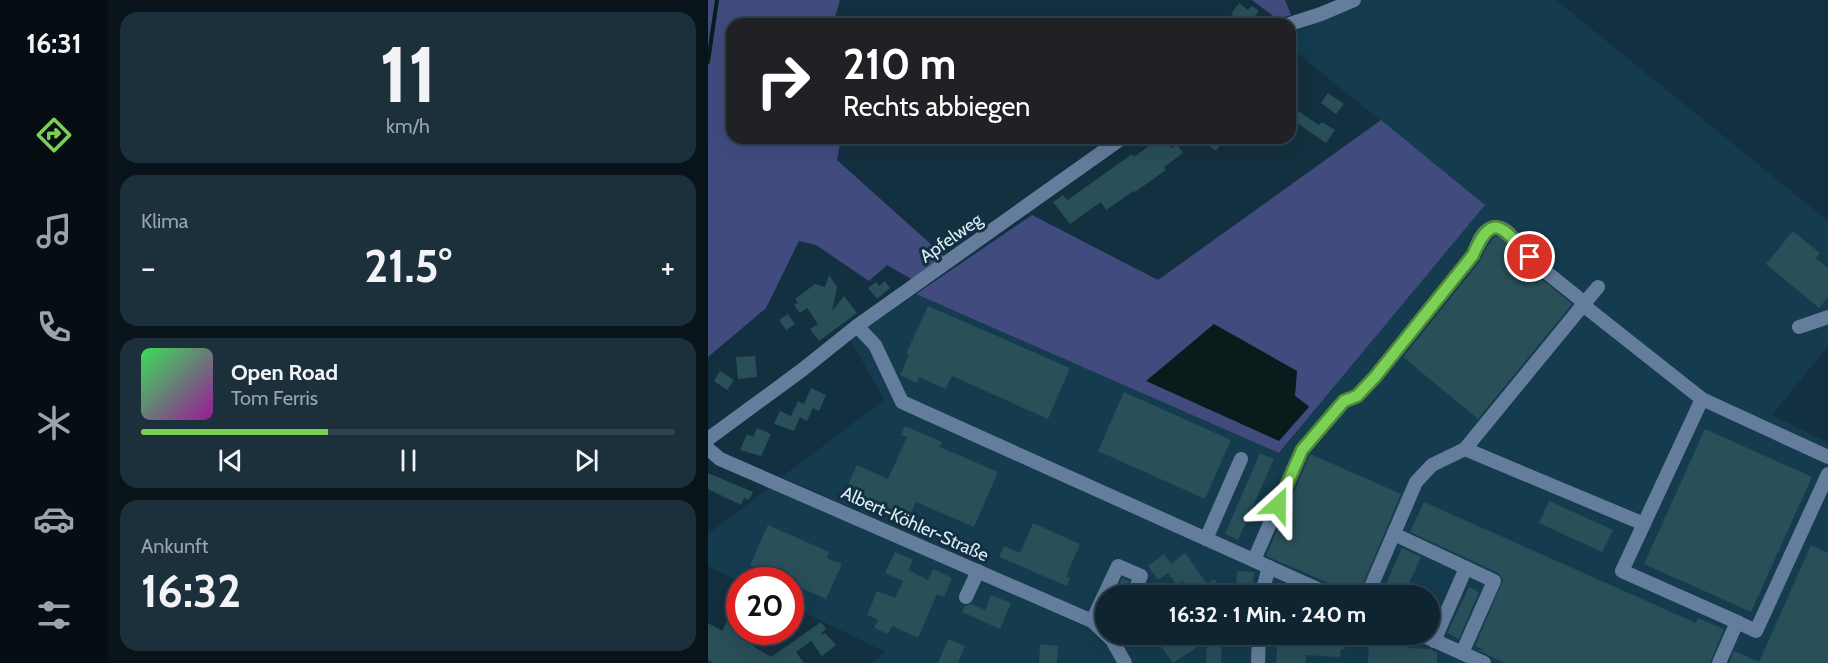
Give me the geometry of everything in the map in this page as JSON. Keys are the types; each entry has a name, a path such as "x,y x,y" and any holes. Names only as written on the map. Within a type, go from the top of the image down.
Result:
{"street":[{"path":"1296,22 1354,0"},
{"name":"Apfelweg","path":"708,439 802,370 857,326 1114,144"},
{"path":"1254,560 1302,450 1344,401 1357,396 1375,377 1473,255 1480,238 1494,227 1510,234 1530,257 1581,300 1583,305 1702,399 1828,457"},
{"path":"1372,585 1416,482 1432,465 1465,449 1598,287"},
{"path":"1798,327 1828,317"},
{"path":"857,326 875,345 902,402 1309,585"},
{"path":"1702,399 1622,571 1756,631 1828,474"},
{"name":"Albert-Köhler-Straße","path":"708,449 720,459 1095,624"},
{"path":"1465,449 1644,524"},
{"path":"1206,539 1241,459"},
{"path":"1394,534 1494,581 1462,653"},
{"path":"1109,585 1118,566 1141,576 1137,585"},
{"path":"1264,585 1269,567"},
{"path":"1440,627 1466,568"},
{"path":"966,597 978,571"},
{"path":"1092,621 1095,615"},
{"path":"1719,663 1737,622"},
{"path":"1440,644 1484,663"},
{"name":"Albert-Köhler-Straße","path":"1114,645 1125,663"},
{"path":"1258,663 1259,645"}],"shaded area":[{"path":"708,0 840,0 835,18 726,18 726,144 840,144 837,160 944,256 913,280 887,265 869,281 816,245 799,241 766,308 708,357"},
{"path":"1252,0 1285,0 1291,15 1276,18"},
{"path":"1359,0 1556,0 1828,221 1828,346 1772,415 1828,443 1828,663 1131,663 1120,645 1440,645 1440,585 1095,585 1095,617 782,477 884,400 850,339 916,294 1280,453 1484,205 1296,52 1296,32"},
{"path":"1381,120 1485,205 1279,453 916,294 1032,215 1158,280","holes":["1147,381 1294,385 1295,396 1309,406"]},
{"path":"1214,324 1297,371 1295,396 1309,407 1279,441 1146,381"},
{"path":"771,486 1089,628 1095,634 1095,645 1107,645 1117,663 871,663 885,652 804,612 804,567 726,567 726,575 708,566 708,534"}],"building":[{"path":"1239,3 1248,10 1252,6 1259,11 1255,16 1258,18 1236,18 1231,14"},
{"path":"1328,93 1344,104 1336,114 1321,103"},
{"path":"1296,110 1319,125 1322,122 1335,130 1326,143 1296,122"},
{"path":"1147,144 1168,144 1171,148 1177,144 1183,153 1164,167 1166,170 1135,192 1106,210 1101,202 1070,224 1053,202 1063,195 1067,200 1069,199 1132,154 1134,157 1149,146"},
{"path":"1206,144 1221,144 1216,151"},
{"path":"1793,231 1820,253 1816,258 1828,268 1828,297 1819,308 1766,264"},
{"path":"1495,236 1501,238 1528,268 1572,304 1478,419 1403,357 1480,261"},
{"path":"829,275 837,287 832,311 844,296 857,313 819,341 810,329 818,324 807,308 800,313 794,305 798,303 795,299 815,284 825,287"},
{"path":"885,281 890,288 877,299 868,288 876,282 879,286"},
{"path":"928,306 1070,368 1048,419 952,376 946,389 919,377 917,383 900,375 909,355 906,354"},
{"path":"788,314 795,324 786,330 779,320"},
{"path":"755,356 757,377 738,379 736,357"},
{"path":"720,371 734,380 727,390 714,381"},
{"path":"811,388 826,395 819,411 813,408 807,421 800,417 794,431 774,424 780,411 791,416 798,401 804,404"},
{"path":"1124,392 1231,440 1205,499 1098,451"},
{"path":"905,426 942,442 940,447 998,472 974,527 916,502 909,517 846,489 857,465 888,479 907,437 901,435"},
{"path":"757,428 771,434 761,456 740,450 747,434 753,437"},
{"path":"1705,429 1812,477 1751,612 1644,564"},
{"path":"1260,453 1274,459 1238,540 1225,534"},
{"path":"1310,454 1401,494 1363,585 1333,585 1266,556"},
{"path":"708,473 753,492 749,500 744,498 741,505 708,489"},
{"path":"1549,501 1613,530 1602,552 1539,523"},
{"path":"1424,502 1696,623 1698,618 1724,629 1710,663 1505,663 1477,650 1484,650 1475,646 1503,580 1498,573 1410,532"},
{"path":"1033,523 1080,544 1066,577 1070,578 1067,586 999,557 1004,546 1020,553"},
{"path":"768,525 829,552 827,558 842,564 826,599 804,589 804,567 755,567 750,565"},
{"path":"1811,545 1828,553 1828,663 1729,663 1734,651 1759,662"},
{"path":"1402,548 1421,557 1408,585 1385,585"},
{"path":"895,552 913,560 908,570 928,580 933,569 952,578 944,597 937,594 918,638 892,626 888,634 874,628 878,620 867,615 877,591 895,598 903,581 885,573"},
{"path":"1185,553 1207,584 1214,579 1219,585 1186,585 1183,581 1176,585 1168,573 1158,580 1148,566 1164,554 1171,564"},
{"path":"1237,571 1254,572 1253,585 1236,585"},
{"path":"1122,578 1129,581 1127,585 1119,585"},
{"path":"1469,587 1479,592 1459,639 1447,633"},
{"path":"991,595 1011,603 1000,629 962,612 965,606 971,604 985,610"},
{"path":"821,622 826,629 821,633 822,635 825,633 836,645 822,656 811,641 796,652 804,663 713,663 708,660 708,623 722,631 726,624 726,645 753,645 771,657 788,645 804,645 804,634"},
{"path":"948,639 965,646 958,663 938,663"},
{"path":"1040,644 1058,646 1057,663 1039,663"},
{"path":"1160,645 1200,645 1173,663"},
{"path":"1207,645 1222,645 1221,663 1206,663"},
{"path":"1277,645 1346,645 1345,649 1341,649 1340,657 1306,655 1306,663 1276,663"},
{"path":"1369,645 1408,645 1408,648 1430,649 1437,652 1437,663 1368,663"}],"waterway":[{"path":"708,62 717,0"}],"route":[{"path":"1278,505 1302,450 1344,401 1357,396 1375,377 1473,255 1480,238 1486,231 1494,227 1503,229 1530,257"}]}
